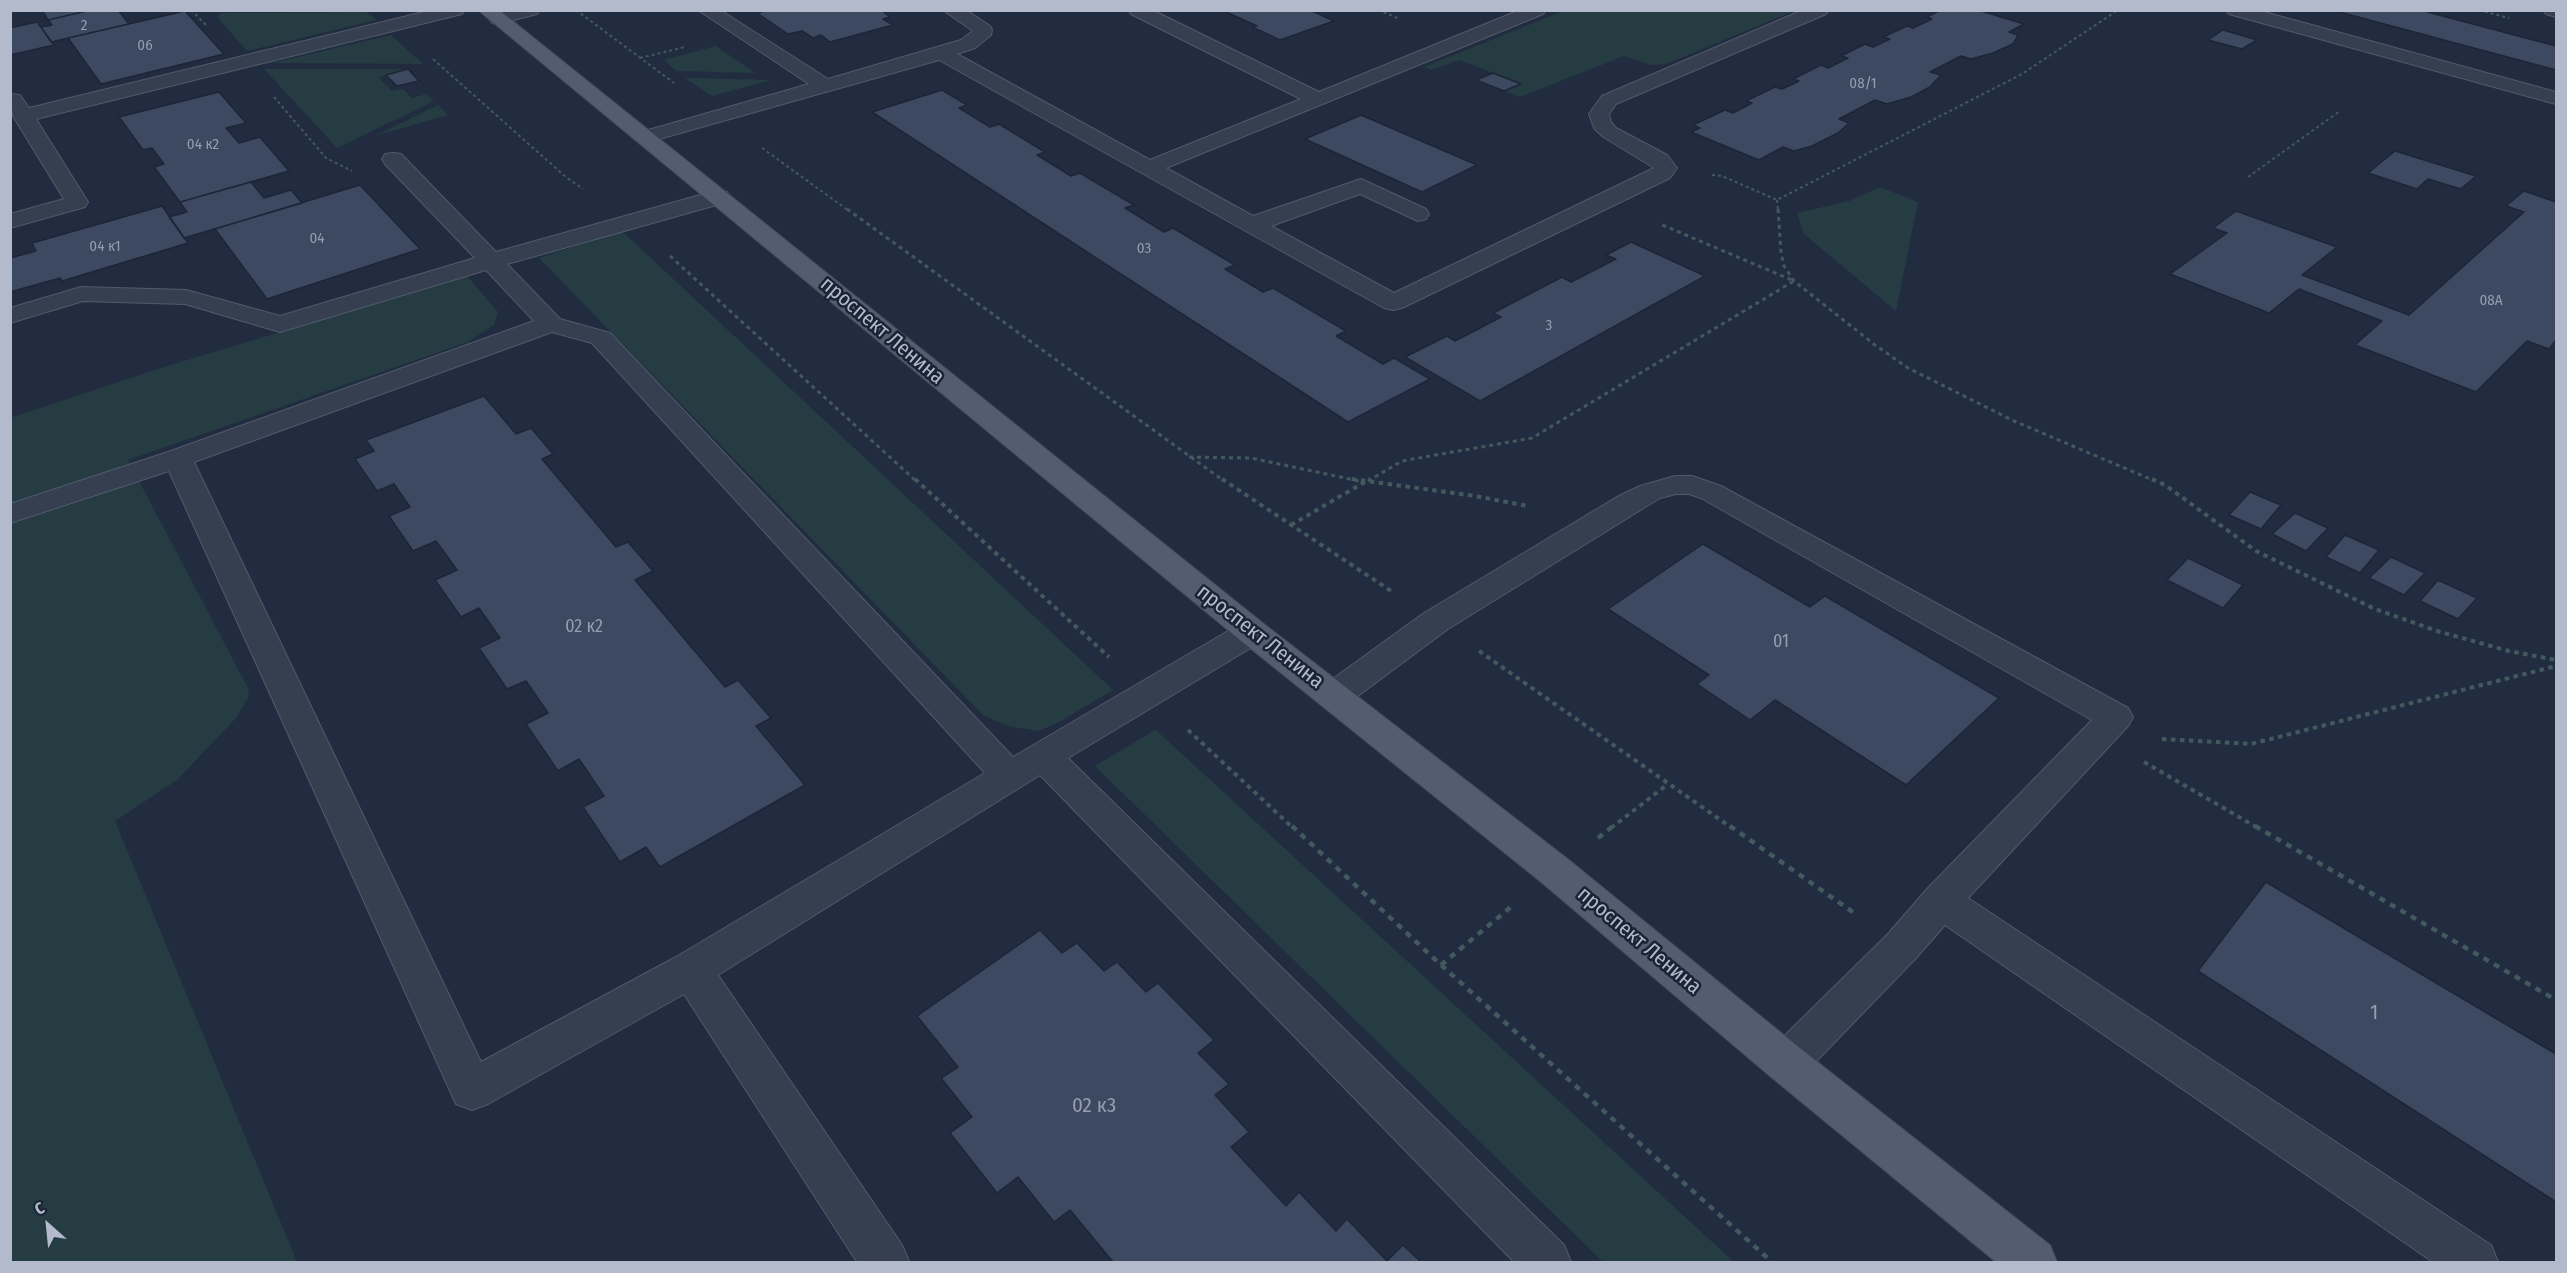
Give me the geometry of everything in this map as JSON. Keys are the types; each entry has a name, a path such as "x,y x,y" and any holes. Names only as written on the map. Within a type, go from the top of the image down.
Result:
{"main road":[{"name":"проспект Ленина","path":"493,15 1252,632 1335,695 1555,871 1786,1064 2033,1263"}],"street":[{"path":"22,116 456,10"},
{"path":"493,15 531,10"},
{"path":"707,10 825,86"},
{"path":"645,137 941,53 968,44 982,35 983,30 978,25 952,10"},
{"path":"1137,10 1316,98"},
{"path":"1148,168 1537,10"},
{"path":"941,53 1394,303 1662,173 1666,168 1659,160 1609,132 1601,124 1599,114 1609,100 1820,10"},
{"path":"2235,10 2556,98"},
{"path":"1486,14 1508,22"},
{"path":"10,96 77,202 10,221"},
{"path":"393,159 551,324 601,338 1026,766 1547,1263"},
{"path":"1251,225 1360,186 1418,214"},
{"path":"10,316 81,294 186,297 280,324 491,261 719,197"},
{"path":"10,514 178,458 551,324"},
{"path":"178,458 472,1090 691,970 1026,766 1252,632"},
{"path":"1335,695 1436,621 1650,492 1666,487 1692,485 1711,492 2116,717 1902,946 1786,1064"},
{"path":"1941,902 2474,1263"},
{"path":"691,970 885,1263"}],"path":[{"path":"191,10 244,62 326,158 356,173"},
{"path":"576,10 1188,457 1436,621 1902,946"},
{"path":"1378,10 1410,23"},
{"path":"1777,200 2022,74 2118,10"},
{"path":"395,25 567,178 632,221 1450,973 1772,1263"},
{"path":"2248,177 2340,111"},
{"path":"1666,168 1722,176 1777,200"},
{"path":"1777,200 1781,253 1784,266 1794,281"},
{"path":"1606,201 1794,281 1908,368 2014,421 2165,485 2256,550 2375,609 2437,631 2509,651 2556,660"},
{"path":"1291,525 1402,461 1532,438 1794,281"},
{"path":"1188,457 1251,458 1364,482 1475,496 1603,520"},
{"path":"2097,735 2251,744 2556,666"},
{"path":"2097,735 2556,1000"}],"green space":[{"path":"1563,11 1794,11 1666,64 1651,65 1624,56 1520,97 1504,91 1520,83 1459,60 1432,70 1424,67"},
{"path":"366,12 376,20 247,51 217,17 221,13"},
{"path":"391,35 423,64 272,63"},
{"path":"716,46 755,73 676,71 664,60"},
{"path":"264,69 408,69 378,77 392,91 403,89 412,98 426,94 434,101 337,148"},
{"path":"685,78 771,80 712,96"},
{"path":"438,105 448,115 375,136"},
{"path":"1880,187 1918,202 1896,311 1804,234 1797,213 1849,201"},
{"path":"622,231 1113,690 1059,722 1039,731 1007,726 983,715 539,258"},
{"path":"467,276 498,312 494,325 468,342 128,460 248,688 249,696 236,718 177,780 115,821 297,1262 11,1262 10,418 164,367"},
{"path":"1155,730 1734,1262 1603,1262 1095,766"}],"building":[{"path":"42,10 91,10 48,20"},
{"path":"91,10 118,10 129,24 51,42 41,27 52,25 48,20"},
{"path":"767,10 881,10 890,17 883,19 893,25 830,42 821,35 813,38 802,31 788,34 757,13"},
{"path":"1215,10 1310,10 1334,21 1280,40 1252,27 1257,26 1224,11"},
{"path":"1941,10 1978,10 2024,24 2009,32 2018,35 2013,44 1971,59 1961,56 1930,72 1941,75 1930,87 1911,97 1887,104 1875,100 1839,119 1849,123 1838,133 1812,146 1794,151 1783,147 1759,160 1691,132 1700,128 1693,125 1725,110 1733,113 1752,103 1746,101 1775,87 1782,89 1799,81 1793,79 1821,65 1828,68 1848,58 1841,56 1865,44 1873,47 1890,39 1883,37 1907,26 1913,28 1932,19 1927,17"},
{"path":"2332,10 2420,10 2556,46 2556,70"},
{"path":"185,11 224,54 101,84 68,38"},
{"path":"37,22 54,45 10,55 10,28"},
{"path":"2223,30 2257,40 2242,49 2208,40"},
{"path":"408,69 419,81 397,86 386,75"},
{"path":"1493,73 1521,84 1504,91 1476,80"},
{"path":"942,90 967,105 959,108 990,127 999,124 1045,152 1037,155 1071,176 1080,173 1134,205 1125,208 1164,232 1173,228 1235,265 1225,269 1263,292 1273,288 1346,331 1336,336 1383,364 1394,358 1430,379 1348,422 872,112"},
{"path":"219,92 246,123 226,128 239,143 260,137 289,171 180,202 154,167 164,164 152,148 143,150 119,117"},
{"path":"1361,115 1477,165 1422,192 1305,139"},
{"path":"2395,151 2476,176 2461,189 2428,179 2417,189 2368,173"},
{"path":"251,182 264,198 291,190 302,203 184,238 169,217 187,212 180,202"},
{"path":"360,185 420,249 267,299 215,229"},
{"path":"2524,191 2556,202 2556,340 2549,349 2527,341 2476,392 2355,345 2382,321 2299,289 2269,313 2170,274 2227,233 2213,228 2236,211 2337,247 2302,275 2409,315 2524,212 2506,206"},
{"path":"162,206 188,243 62,281 60,278 10,292 10,258 36,251 32,243"},
{"path":"1631,242 1705,276 1480,401 1405,357 1447,336 1455,341 1501,317 1493,313 1562,277 1571,282 1616,259 1606,255"},
{"path":"484,396 516,434 531,428 553,454 542,459 616,547 628,542 653,571 635,580 725,687 738,680 771,718 756,726 805,785 660,867 646,847 620,862 583,807 604,796 579,759 558,771 526,724 548,713 526,681 507,689 479,648 500,638 479,608 461,617 435,580 457,570 436,541 413,551 389,516 410,507 394,484 377,491 355,459 374,451 366,440"},
{"path":"2250,492 2281,505 2261,529 2229,515"},
{"path":"2295,513 2328,528 2306,551 2272,534"},
{"path":"2345,535 2379,550 2360,573 2326,557"},
{"path":"1703,544 1810,607 1825,596 1999,698 1906,785 1775,700 1750,720 1697,684 1709,675 1608,609"},
{"path":"2391,557 2425,573 2404,595 2369,578"},
{"path":"2188,558 2243,585 2223,608 2167,580"},
{"path":"2438,580 2477,598 2458,619 2420,601"},
{"path":"2266,882 2556,1054 2556,1202 2198,971"},
{"path":"1040,930 1062,953 1077,943 1104,971 1117,962 1146,992 1158,983 1214,1040 1198,1053 1229,1084 1215,1095 1249,1132 1231,1147 1286,1206 1299,1192 1336,1231 1347,1219 1387,1261 1403,1245 1421,1262 1113,1262 1070,1210 1054,1222 1018,1177 997,1193 950,1133 972,1117 941,1078 958,1067 917,1016"}]}
